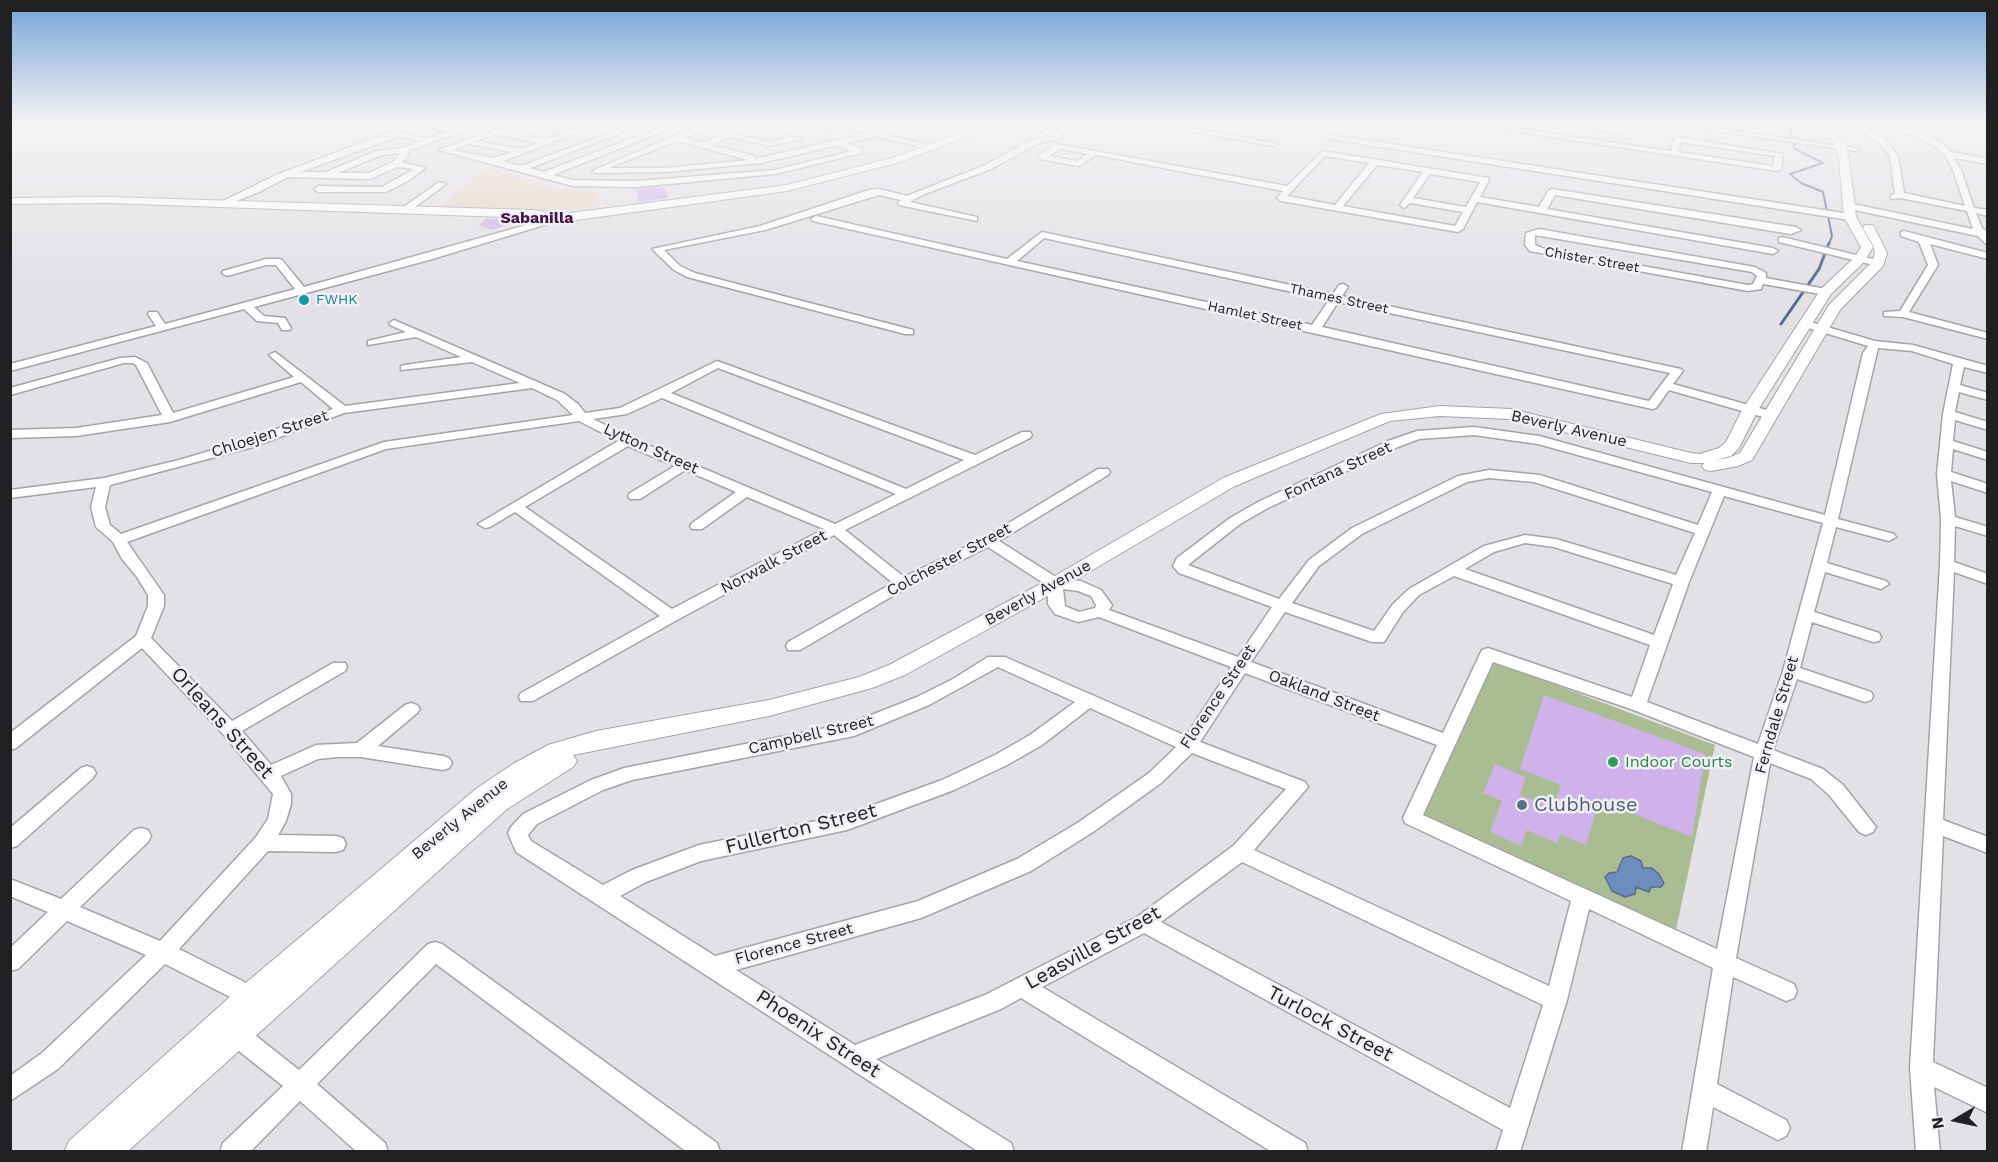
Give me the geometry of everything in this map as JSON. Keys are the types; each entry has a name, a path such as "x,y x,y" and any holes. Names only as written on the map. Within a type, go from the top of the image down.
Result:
{"street":[{"path":"223,203 285,175"},
{"path":"334,175 372,175"},
{"path":"318,189 383,190 410,175"},
{"path":"546,175 569,183 636,184 738,175"},
{"path":"569,183 586,175"},
{"path":"10,368 476,244 562,218 787,188 835,175"},
{"path":"967,175 907,199 903,204 974,219"},
{"path":"1194,175 1287,189"},
{"path":"1301,175 1281,198 1458,230 1485,180 1455,175"},
{"path":"1337,208 1364,175"},
{"path":"1394,218 1425,175"},
{"path":"1574,175 1817,212 1851,209 1983,232"},
{"path":"1851,209 1856,175"},
{"path":"1895,175 1897,196 1988,213"},
{"path":"1959,175 1969,209 1988,243"},
{"path":"1227,191 1238,181"},
{"path":"404,211 442,184"},
{"path":"907,199 879,192 869,193 793,219 724,237 661,247 657,251 677,268 691,275 909,332"},
{"path":"1475,199 1541,211 1774,252 1782,240 1793,231 1552,192 1541,211"},
{"path":"1792,196 1792,208"},
{"path":"10,201 75,199 223,203 532,214 562,218"},
{"path":"1408,200 1469,210"},
{"path":"1782,240 1869,261 1881,253 1879,244 1863,216 1851,209"},
{"name":"Hamlet Street","path":"816,219 1652,405 1677,371"},
{"name":"Chister Street","path":"1543,233 1755,270 1761,273 1760,280 1756,288 1748,288 1542,251 1530,247 1531,235 1543,233"},
{"path":"1904,234 1988,256"},
{"name":"Thames Street","path":"1009,262 1042,235 1677,371"},
{"path":"1903,314 1933,265 1923,240"},
{"name":"Beverly Avenue","path":"1811,331 1820,291 1869,261"},
{"name":"Beverly Avenue","path":"80,1152 498,802 564,762 598,749 706,729 780,720 837,705 904,680 1245,485 1389,426 1433,418 1465,417 1503,421 1565,433 1675,462 1709,467 1732,462 1746,456 1760,413 1811,331 1834,308 1869,261"},
{"path":"227,273 266,262 279,262 302,291"},
{"name":"Chister Street","path":"1760,280 1820,291"},
{"path":"1315,329 1343,287"},
{"path":"247,306 261,319 281,320 286,328"},
{"path":"153,314 163,328"},
{"path":"1888,314 1903,314 1985,332"},
{"name":"Lytton Street","path":"394,323 569,402 582,418 627,441 835,530 903,584"},
{"path":"1811,331 1872,349 1912,348 1988,370"},
{"path":"372,343 414,333"},
{"name":"Ferndale Street","path":"1694,1152 1725,961 1763,754 1791,671 1831,520 1872,349"},
{"path":"275,355 342,410"},
{"path":"405,369 471,358"},
{"path":"10,392 124,360 135,360 141,363 170,418"},
{"path":"1928,1152 1921,1068 1947,564 1948,519 1944,474 1949,414 1959,362"},
{"path":"118,540 384,446 582,418 629,409 717,364 973,459"},
{"path":"10,434 76,432 170,418 302,378"},
{"name":"Chloejen Street","path":"10,494 104,482 248,444 342,410 532,385"},
{"path":"1667,386 1760,413"},
{"path":"1955,387 1988,397"},
{"path":"661,393 905,493"},
{"path":"1949,414 1988,426"},
{"name":"Fontana Street","path":"1452,570 1414,592 1398,608 1378,638 1184,570 1180,566 1182,561 1235,521 1263,505 1417,435 1474,431 1539,440 1720,489"},
{"name":"Norwalk Street","path":"527,697 671,616 905,493 1026,435"},
{"path":"485,524 627,441"},
{"path":"1947,443 1988,456"},
{"path":"635,496 685,465"},
{"name":"Colchester Street","path":"794,646 903,584 989,541 1103,472"},
{"name":"Florence Street","path":"714,966 921,909 1024,865 1086,827 1155,778 1189,746 1281,605 1314,563 1357,531 1463,479 1489,474 1535,478 1704,531"},
{"path":"1944,474 1988,489"},
{"path":"10,743 143,639 156,606 156,595 143,574 127,556 118,540 103,527 98,507 104,482"},
{"path":"1637,705 1681,582 1720,489 1888,537"},
{"path":"697,525 746,490"},
{"path":"516,507 671,616"},
{"path":"1948,519 1988,532"},
{"path":"1452,570 1489,549 1525,539 1556,543 1681,582"},
{"path":"989,541 1060,589 1082,586 1096,593 1104,605 1100,612"},
{"path":"1947,564 1988,579"},
{"path":"1818,565 1881,584"},
{"path":"1452,570 1658,642"},
{"name":"Oakland Street","path":"1060,589 1060,610 1068,615 1078,617 1100,612 1447,742"},
{"path":"1806,615 1873,637"},
{"name":"Orleans Street","path":"10,1090 50,1061 163,952 263,843 277,821 282,804 282,794 269,774 143,639"},
{"path":"1786,991 1412,818 1488,654 1637,705 1817,774 1836,790 1866,827"},
{"name":"Campbell Street","path":"518,833 530,819 597,785 630,773 854,729 923,701 960,683 988,663 999,661 1189,746 1299,787"},
{"path":"230,730 339,667"},
{"path":"1791,671 1865,696"},
{"name":"Fullerton Street","path":"602,895 639,876 699,854 847,822 948,785 1001,760 1036,740 1088,701"},
{"path":"361,750 411,708"},
{"path":"269,774 316,752 361,750 443,763"},
{"path":"10,840 87,773"},
{"name":"Leasville Street","path":"853,1057 983,1006 1144,923 1240,852 1299,787"},
{"path":"1934,825 1988,845"},
{"name":"Phoenix Street","path":"518,833 523,846 1002,1152"},
{"path":"10,962 141,836"},
{"path":"263,843 336,844"},
{"path":"1240,852 1556,1000"},
{"path":"10,887 163,952 259,1000"},
{"path":"1508,1152 1556,1000 1582,897"},
{"name":"Turlock Street","path":"1144,923 1515,1124"},
{"path":"232,1152 435,951 708,1152"},
{"path":"1022,987 1296,1152"},
{"path":"228,1028 300,1085 376,1152"},
{"name":"Beverly Avenue","path":"103,1152 228,1028"},
{"path":"1921,1068 1988,1101"},
{"path":"1704,1090 1778,1128"}],"shaded area":[{"path":"478,175 511,175 550,189 596,192 598,195 591,208 439,209"}],"green space":[{"path":"1487,659 1715,745 1676,930 1417,813"}],"water":[{"path":"1631,856 1641,861 1643,868 1652,868 1659,874 1664,883 1661,887 1651,887 1649,892 1636,887 1635,894 1625,897 1612,891 1605,877 1609,873 1617,872 1623,858"}],"building":[{"path":"665,187 668,198 639,202 636,189"},
{"path":"486,219 506,219 513,223 491,230 479,225"},
{"name":"Indoor Courts","path":"1544,695 1705,754 1692,837 1599,800 1586,845 1560,834 1557,843 1527,830 1521,846 1490,832 1502,801 1483,793 1495,764 1526,777 1520,795 1553,808 1561,785 1520,769"}],"waterway":[{"path":"1791,175 1801,183 1823,192 1832,236 1829,244"},
{"path":"1781,324 1819,269 1829,243"}],"place":[{"name":"FWHK","path":"304,300"},
{"name":"Indoor Courts","path":"1613,762"},
{"name":"Clubhouse","path":"1522,805"}],"district":[{"name":"Sabanilla","path":"537,218"}]}
